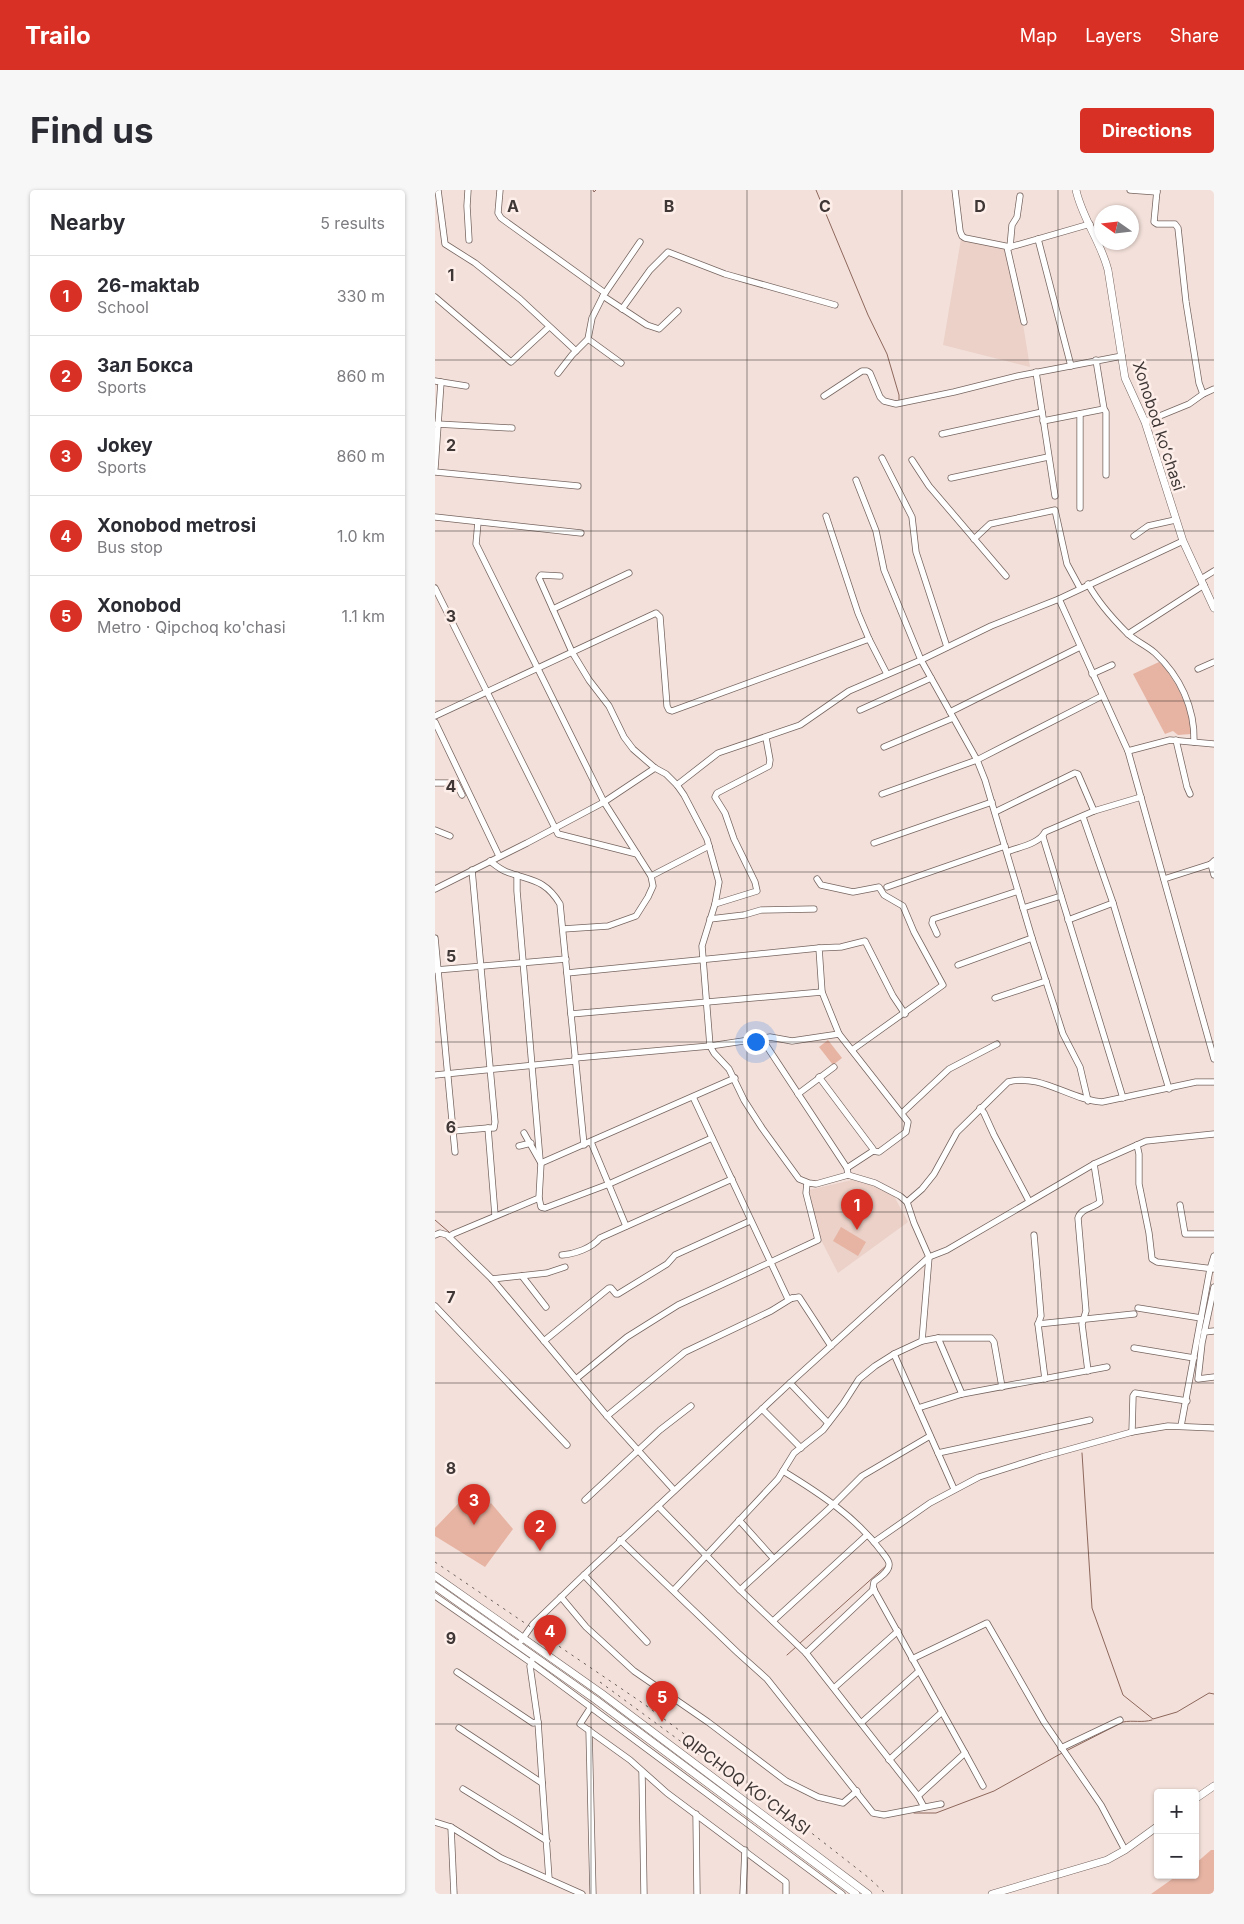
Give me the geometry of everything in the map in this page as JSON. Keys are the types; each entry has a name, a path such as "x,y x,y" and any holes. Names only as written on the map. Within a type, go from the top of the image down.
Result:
{"main road":[{"name":"Xonobod koʻchasi","path":"1076,190 1108,270 1127,382 1145,422 1183,541 1214,608"},
{"name":"QIPCHOQ KO'CHASI","path":"435,1576 523,1637 708,1772 868,1894"},
{"name":"QIPCHOQ KO'CHASI","path":"435,1586 535,1655 856,1894"},
{"path":"1199,1796 1214,1786"},
{"path":"992,1894 1017,1891 1099,1863 1125,1850 1154,1829"}],"street":[{"path":"438,190 445,244 475,263 520,299 575,352"},
{"path":"469,190 467,206 469,240"},
{"path":"499,190 498,213 501,218 593,284 622,309 647,325 659,329 678,312"},
{"path":"955,190 962,236 965,238 1008,247 1090,224"},
{"path":"1130,190 1157,191 1155,222 1157,224 1175,224 1179,228 1186,302 1199,383 1203,394"},
{"path":"1020,196 1017,217 1012,225 1008,247 1024,322"},
{"path":"1038,239 1071,366"},
{"path":"558,374 588,339 594,312 603,293 640,242"},
{"path":"622,309 650,270 668,252 725,274 835,305"},
{"path":"435,297 511,362 549,327"},
{"path":"588,339 621,363"},
{"path":"824,396 863,371 869,373 880,397 884,401 896,404 1036,372 1122,356"},
{"path":"1096,360 1106,412 1105,474"},
{"path":"1036,372 1055,496"},
{"path":"435,468 438,382 466,386"},
{"path":"1145,422 1189,404 1203,394 1214,390"},
{"path":"1043,421 1104,409"},
{"path":"942,434 1042,412"},
{"path":"1080,414 1080,508"},
{"path":"437,424 512,428"},
{"path":"951,478 1048,457"},
{"path":"882,458 912,517 916,552 947,647"},
{"path":"912,460 929,486 1006,576"},
{"path":"435,472 578,486"},
{"path":"856,480 876,531 884,570 921,660 977,760 992,802 1032,938 1063,1034 1080,1067 1088,1101"},
{"path":"974,538 990,524 1055,510 1067,564 1080,588"},
{"path":"825,516 858,613 887,674"},
{"path":"435,517 581,533"},
{"path":"1134,536 1148,526 1175,520"},
{"path":"478,522 476,544 604,802 651,876 653,886 636,916 609,926 563,929"},
{"path":"677,785 718,753 766,738 799,725 849,691 921,660 991,626 1059,599 1183,541"},
{"path":"1128,634 1202,582 1214,571"},
{"path":"553,609 629,573"},
{"path":"560,576 541,574 539,577 572,652 589,680 609,706 624,737 633,749 655,768 666,774 677,785 684,795 709,846 719,882 715,904 702,942 706,1002 711,1046 714,1054 729,1069 744,1100 799,1179 807,1183 816,1184 849,1175 875,1183 900,1196 907,1202 929,1257 922,1341"},
{"path":"1088,584 1095,597 1128,634 1154,652 1175,675 1193,720 1194,742"},
{"path":"435,588 558,834 637,854"},
{"path":"1059,599 1128,751 1214,1060"},
{"path":"435,716 657,613 660,617 667,706 672,711 869,639"},
{"path":"884,748 952,715 1080,647"},
{"path":"1199,669 1214,662"},
{"path":"1092,674 1112,665"},
{"path":"860,710 931,678"},
{"path":"882,794 977,760 1102,696"},
{"path":"435,722 499,856"},
{"path":"715,904 757,891 755,882 734,839 725,814 715,797 717,793 769,766 771,760 766,738"},
{"path":"1128,751 1164,740 1214,744"},
{"path":"1176,740 1190,794"},
{"path":"435,889 604,802 655,768"},
{"path":"995,812 1075,773 1078,774 1095,811"},
{"path":"435,783 456,783 462,795"},
{"path":"887,887 1006,849 1034,842 1043,837 1045,832 1095,811 1141,797"},
{"path":"874,842 992,802"},
{"path":"1083,817 1113,903 1169,1089"},
{"path":"435,830 450,836"},
{"path":"1043,837 1123,1098"},
{"path":"651,876 709,846"},
{"path":"490,861 505,871 539,881 560,904 575,1060 587,1143 609,1184 626,1226"},
{"path":"1165,879 1212,863 1214,875"},
{"path":"453,1131 495,1126 472,870"},
{"path":"517,875 541,1162 539,1198 541,1207 545,1208 609,1184 712,1138"},
{"path":"817,880 820,884 853,892 879,887 884,895 903,906 914,932 943,985 852,1050"},
{"path":"937,934 932,923 933,919 1018,891"},
{"path":"1023,908 1061,896"},
{"path":"1068,920 1113,903"},
{"path":"710,920 744,915 761,910 814,909"},
{"path":"435,938 436,970 455,1152"},
{"path":"958,965 1032,938"},
{"path":"567,973 841,947 865,941 893,996 905,1013"},
{"path":"819,948 822,992 839,1034 909,1122 906,1132 879,1152 873,1151 847,1168"},
{"path":"436,970 566,959"},
{"path":"995,998 1046,981"},
{"path":"571,1014 822,992"},
{"path":"435,1075 533,1066 775,1037 792,1041 839,1034"},
{"path":"762,1039 847,1168 849,1175"},
{"path":"902,1113 949,1069 997,1044"},
{"path":"798,1094 834,1067"},
{"path":"819,1077 872,1146 873,1151"},
{"path":"541,1162 735,1078"},
{"path":"907,1202 928,1181 944,1158 957,1132 1004,1084 1014,1080 1035,1082 1062,1089 1088,1101 1102,1102 1196,1082 1214,1082"},
{"path":"693,1097 788,1299 793,1298"},
{"path":"980,1108 1029,1201"},
{"path":"488,1128 495,1216"},
{"path":"524,1133 541,1162"},
{"path":"519,1644 533,1624 583,1575 929,1257 947,1250 1094,1164 1137,1144 1146,1141 1214,1134"},
{"path":"519,1146 531,1143"},
{"path":"1137,1144 1139,1184 1152,1259 1157,1262 1212,1269"},
{"path":"1088,1371 1083,1318 1086,1312 1078,1218 1081,1212 1100,1202 1094,1164"},
{"path":"562,1255 577,1252 595,1244 600,1238 732,1178"},
{"path":"576,1379 627,1337 678,1305 818,1240 806,1193 807,1183"},
{"path":"449,1237 539,1198"},
{"path":"1180,1205 1185,1234 1214,1234"},
{"path":"544,1341 609,1288 618,1294 667,1264 675,1255 750,1221"},
{"path":"435,1235 440,1232 449,1237 492,1280 607,1416 674,1490"},
{"path":"1034,1234 1041,1316 1038,1324 1045,1379"},
{"path":"1181,1426 1214,1256"},
{"path":"492,1280 547,1272 565,1267"},
{"path":"522,1276 546,1307"},
{"path":"1198,1379 1209,1303 1214,1287"},
{"path":"607,1416 685,1352 799,1296 831,1346"},
{"path":"435,1306 567,1445"},
{"path":"1138,1308 1201,1318"},
{"path":"1038,1324 1134,1314"},
{"path":"1204,1332 1214,1331"},
{"path":"938,1338 962,1394"},
{"path":"674,1590 778,1479 795,1453 823,1430 859,1380 875,1366 894,1354 922,1341 938,1338 993,1339 1002,1387"},
{"path":"1133,1348 1194,1358"},
{"path":"894,1354 954,1489"},
{"path":"918,1408 962,1394 1107,1367"},
{"path":"1190,1380 1214,1377"},
{"path":"790,1383 828,1423"},
{"path":"1132,1432 1133,1396 1135,1393 1187,1401"},
{"path":"585,1500 638,1450 691,1406"},
{"path":"762,1409 801,1448"},
{"path":"938,1453 1090,1420"},
{"path":"874,1542 909,1516 954,1489 979,1477 1132,1432 1181,1426 1214,1428"},
{"path":"740,1590 834,1504 861,1476 930,1436"},
{"path":"783,1471 834,1504 874,1542 888,1561 887,1571 873,1584 874,1589 983,1786"},
{"path":"658,1506 707,1554 740,1590 806,1653 924,1807"},
{"path":"739,1520 773,1558"},
{"path":"773,1621 867,1535"},
{"path":"621,1540 767,1679 857,1791 868,1808 878,1815 941,1804"},
{"path":"583,1575 647,1642"},
{"path":"806,1653 874,1589"},
{"path":"435,1596 530,1662 842,1894"},
{"path":"561,1597 586,1627 634,1670 708,1722 785,1781 818,1797 841,1803 847,1801 857,1791"},
{"path":"913,1659 987,1623 1066,1756 1101,1805 1125,1850"},
{"path":"834,1688 898,1631"},
{"path":"535,1655 530,1662 538,1722 549,1879"},
{"path":"861,1724 919,1671"},
{"path":"457,1672 533,1723 538,1722"},
{"path":"591,1707 580,1724 630,1760 667,1793 786,1882 787,1894"},
{"path":"889,1760 942,1712"},
{"path":"1061,1748 1119,1720"},
{"path":"459,1728 542,1783"},
{"path":"589,1730 593,1894"},
{"path":"917,1796 965,1753"},
{"path":"642,1772 644,1894"},
{"path":"463,1789 547,1841"},
{"path":"696,1814 697,1894"},
{"path":"435,1822 451,1827 501,1858 582,1894"},
{"path":"451,1827 455,1894"},
{"path":"743,1894 745,1850"}],"shaded area":[{"path":"961,239 1005,248 1023,324 1030,367 943,345"},
{"path":"1159,662 1171,676 1186,706 1191,725 1191,734 1178,735 1173,731 1165,734 1133,674"},
{"path":"828,1040 842,1058 833,1065 819,1047"},
{"path":"852,1180 873,1186 894,1196 908,1222 838,1273 820,1238 808,1195 809,1190"},
{"path":"841,1227 866,1242 858,1256 833,1241"},
{"path":"475,1486 481,1492 477,1498 487,1507 491,1503 513,1529 485,1567 435,1536 435,1528"},
{"path":"1211,1850 1214,1850 1214,1894 1151,1894 1172,1879 1199,1879 1199,1860"}],"waterway":[{"path":"593,190 594,192 596,190"},
{"path":"816,190 868,315 887,354 899,400"},
{"path":"435,1220 449,1232"},
{"path":"1082,1453 1092,1608 1123,1695 1153,1719 1177,1712 1209,1693 1214,1694"},
{"path":"799,1644 887,1565"},
{"path":"787,1655 796,1647"},
{"path":"1066,1751 1123,1722 1152,1720"},
{"path":"914,1813 936,1813 994,1791 1062,1753"}],"railway":[{"path":"435,1562 644,1704 869,1878 886,1894"},
{"path":"600,1682 725,1774"}],"place":[{"name":"26-maktab","path":"857,1230"},
{"name":"Jokey","path":"474,1525"},
{"name":"Зал Бокса","path":"540,1551"},
{"name":"Xonobod metrosi","path":"550,1656"},
{"name":"Xonobod","path":"662,1722"}]}
